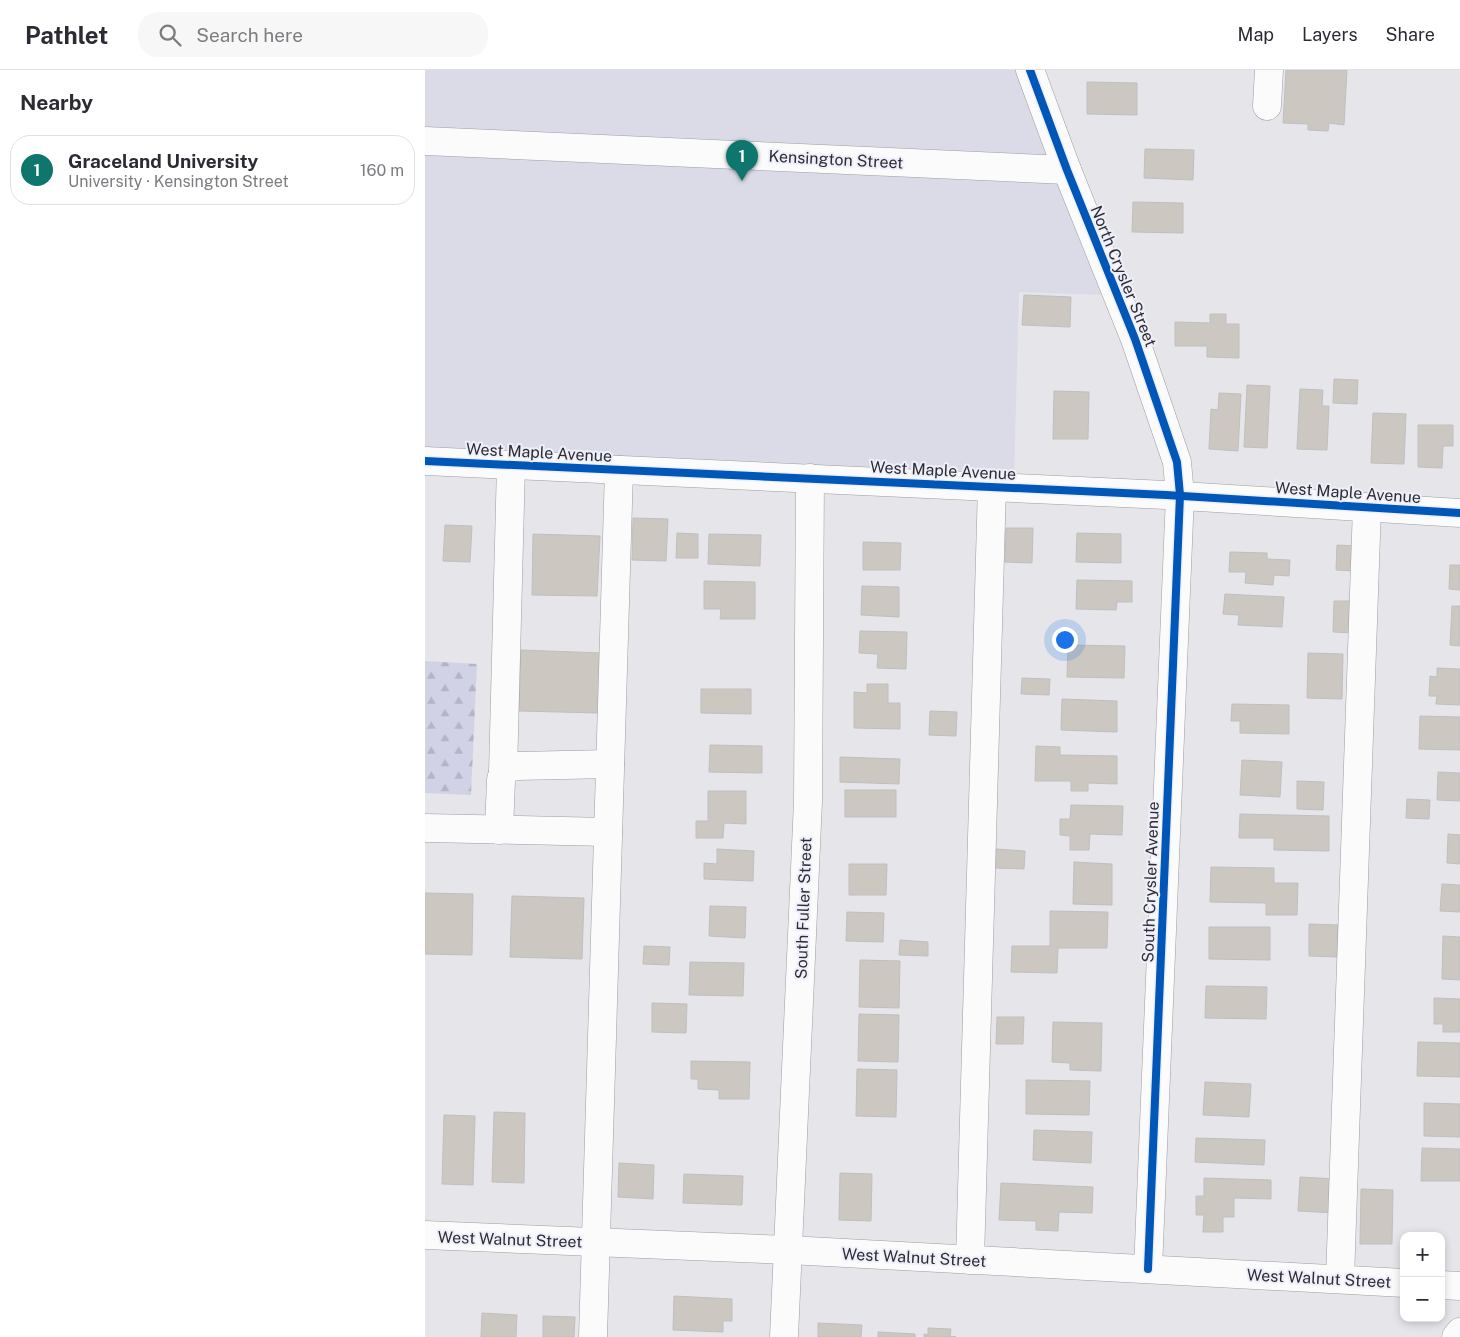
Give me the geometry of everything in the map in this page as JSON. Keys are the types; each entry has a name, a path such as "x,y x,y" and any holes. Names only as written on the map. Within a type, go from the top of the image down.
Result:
{"street":[{"name":"North Crysler Street","path":"1030,70 1067,170 1135,339 1177,462 1179,495"},
{"path":"1267,106 1269,70"},
{"name":"Kensington Street","path":"425,141 1067,170"},
{"name":"West Maple Avenue","path":"425,461 1179,495 1460,513"},
{"path":"499,830 503,773 511,465"},
{"path":"593,1337 619,470"},
{"name":"South Fuller Street","path":"784,1337 808,801 810,478"},
{"path":"970,1260 992,486"},
{"name":"South Crysler Avenue","path":"1149,1269 1179,495"},
{"path":"1340,1280 1367,507"},
{"path":"503,773 508,768 517,766 610,764"},
{"path":"425,828 608,832"},
{"name":"West Walnut Street","path":"425,1235 789,1250 1400,1283"},
{"path":"1445,1285 1460,1286"},
{"path":"1456,1337 1460,1332"}],"shaded area":[{"path":"425,70 1016,70 1104,295 1019,292 1014,478 425,451"}],"green space":[{"path":"425,661 477,664 471,795 425,793"}],"building":[{"path":"1286,70 1347,70 1344,125 1329,123 1328,131 1308,130 1308,124 1283,123"},
{"path":"1087,82 1137,83 1137,115 1087,114"},
{"path":"1145,149 1194,150 1193,180 1144,178"},
{"path":"1133,202 1183,203 1183,233 1132,232"},
{"path":"1024,295 1071,297 1070,327 1022,325"},
{"path":"1210,314 1226,314 1226,324 1239,324 1239,358 1207,357 1207,346 1175,346 1175,322 1210,323"},
{"path":"1334,379 1358,380 1357,404 1333,403"},
{"path":"1247,385 1270,386 1267,448 1244,447"},
{"path":"1300,389 1323,390 1322,406 1329,406 1327,450 1297,449"},
{"path":"1054,391 1089,392 1088,439 1053,439"},
{"path":"1219,393 1241,394 1238,451 1209,449 1211,409 1218,410"},
{"path":"1373,413 1406,414 1404,464 1371,463"},
{"path":"1418,425 1453,425 1453,446 1443,446 1442,468 1418,467"},
{"path":"633,518 668,519 666,561 632,560"},
{"path":"445,525 472,526 470,562 443,561"},
{"path":"1006,528 1033,528 1032,563 1005,562"},
{"path":"677,533 698,534 698,558 676,558"},
{"path":"1077,533 1121,534 1121,563 1076,562"},
{"path":"533,534 600,536 597,596 532,595"},
{"path":"709,534 761,535 760,566 708,564"},
{"path":"863,542 901,543 900,570 863,570"},
{"path":"1337,545 1356,546 1355,571 1336,570"},
{"path":"1230,552 1267,553 1267,559 1290,560 1289,576 1274,575 1273,585 1245,583 1246,572 1229,572"},
{"path":"1450,565 1460,565 1460,590 1449,589"},
{"path":"1077,580 1132,581 1132,602 1117,602 1116,610 1076,609"},
{"path":"704,581 755,582 755,619 720,619 721,609 704,609"},
{"path":"862,586 899,587 899,617 861,615"},
{"path":"1225,594 1284,597 1282,627 1238,625 1239,615 1223,614"},
{"path":"1334,601 1356,601 1355,633 1333,632"},
{"path":"1452,606 1460,606 1460,646 1450,645"},
{"path":"860,631 907,632 906,669 877,668 878,654 859,653"},
{"path":"1068,645 1125,646 1124,678 1067,677"},
{"path":"521,650 602,653 600,713 519,711"},
{"path":"1308,653 1343,654 1342,699 1307,698"},
{"path":"1437,668 1460,669 1460,705 1436,704 1437,696 1429,696 1430,676 1437,677"},
{"path":"1022,678 1050,679 1049,695 1021,694"},
{"path":"867,684 888,684 888,703 900,703 900,729 854,728 854,692 867,693"},
{"path":"701,689 751,689 751,714 701,713"},
{"path":"1062,699 1117,701 1117,732 1061,730"},
{"path":"1232,704 1289,705 1289,734 1240,733 1240,721 1231,721"},
{"path":"930,711 957,712 956,736 929,735"},
{"path":"1420,716 1460,717 1460,750 1419,749"},
{"path":"710,745 762,746 762,773 709,772"},
{"path":"1036,746 1060,747 1060,755 1117,756 1117,784 1088,783 1088,791 1071,791 1071,781 1035,781"},
{"path":"840,757 900,759 899,784 840,782"},
{"path":"1242,760 1282,762 1280,797 1240,795"},
{"path":"1438,772 1460,773 1460,801 1437,800"},
{"path":"1297,781 1324,782 1323,810 1297,809"},
{"path":"845,790 896,790 896,817 845,817"},
{"path":"708,791 746,791 746,824 724,823 723,838 696,838 696,821 708,821"},
{"path":"1407,799 1430,800 1429,819 1406,818"},
{"path":"1071,805 1123,806 1122,835 1090,834 1089,850 1070,850 1070,836 1060,835 1060,819 1070,819"},
{"path":"1240,814 1329,816 1329,851 1274,850 1274,838 1239,838"},
{"path":"1448,834 1460,835 1460,864 1447,863"},
{"path":"717,849 754,851 753,881 704,879 704,863 717,864"},
{"path":"996,849 1025,851 1024,869 995,868"},
{"path":"1074,862 1112,864 1112,905 1073,904"},
{"path":"849,864 887,864 886,895 849,895"},
{"path":"1211,867 1274,868 1274,883 1298,883 1297,915 1266,915 1266,903 1210,902"},
{"path":"1442,884 1460,885 1460,912 1440,911"},
{"path":"425,893 473,894 472,955 425,954"},
{"path":"512,896 584,898 582,959 510,957"},
{"path":"710,906 746,907 745,938 709,936"},
{"path":"1050,911 1108,912 1107,948 1058,948 1057,973 1011,972 1012,946 1050,946"},
{"path":"847,912 884,913 883,942 846,941"},
{"path":"1309,924 1338,925 1337,957 1309,956"},
{"path":"1209,927 1270,927 1270,960 1209,959"},
{"path":"1443,936 1460,937 1460,980 1442,979"},
{"path":"900,940 928,942 928,956 899,955"},
{"path":"644,946 670,947 669,965 643,964"},
{"path":"860,960 900,961 899,1008 859,1007"},
{"path":"690,962 744,963 743,996 689,995"},
{"path":"1206,986 1267,987 1266,1019 1205,1018"},
{"path":"1434,998 1460,999 1460,1032 1443,1032 1443,1024 1434,1024"},
{"path":"652,1003 687,1004 686,1033 652,1032"},
{"path":"859,1014 899,1015 898,1062 858,1061"},
{"path":"997,1017 1024,1017 1023,1044 996,1044"},
{"path":"1053,1022 1102,1023 1101,1071 1070,1070 1070,1063 1052,1062"},
{"path":"1418,1042 1460,1043 1460,1077 1417,1076"},
{"path":"691,1061 750,1062 749,1099 719,1099 719,1090 698,1089 698,1079 691,1079"},
{"path":"857,1069 897,1070 896,1117 856,1116"},
{"path":"1026,1080 1090,1081 1089,1115 1026,1114"},
{"path":"1205,1082 1251,1084 1249,1117 1203,1115"},
{"path":"1424,1103 1460,1104 1460,1137 1424,1136"},
{"path":"494,1112 525,1113 524,1183 492,1182"},
{"path":"444,1115 475,1116 473,1185 442,1184"},
{"path":"1034,1130 1092,1132 1091,1163 1033,1160"},
{"path":"1196,1138 1265,1140 1264,1165 1195,1162"},
{"path":"1422,1148 1460,1149 1460,1181 1421,1181"},
{"path":"619,1163 654,1165 653,1199 618,1197"},
{"path":"840,1173 872,1174 871,1221 839,1220"},
{"path":"684,1174 743,1176 742,1205 683,1203"},
{"path":"1300,1177 1336,1179 1334,1213 1298,1211"},
{"path":"1204,1178 1271,1180 1271,1199 1234,1198 1234,1217 1223,1217 1223,1232 1203,1232 1204,1215 1196,1215 1196,1196 1204,1196"},
{"path":"1001,1183 1093,1187 1092,1213 1059,1212 1058,1231 1036,1230 1036,1221 999,1220"},
{"path":"1361,1189 1393,1190 1392,1244 1360,1244"},
{"path":"674,1296 732,1299 732,1321 723,1321 723,1332 673,1330"},
{"path":"482,1313 517,1315 516,1337 481,1337"},
{"path":"543,1316 575,1317 574,1337 543,1337"},
{"path":"818,1323 862,1325 861,1337 818,1337"},
{"path":"928,1328 951,1329 950,1336 956,1337 924,1337 924,1334 928,1335"},
{"path":"878,1332 915,1334 915,1337 878,1337"}],"cycle path":[{"path":"1030,70 1067,170 1135,339 1177,462 1180,495 1148,1269"},
{"path":"425,461 1166,495 1460,513"}],"place":[{"name":"Graceland University","path":"742,181"}]}
